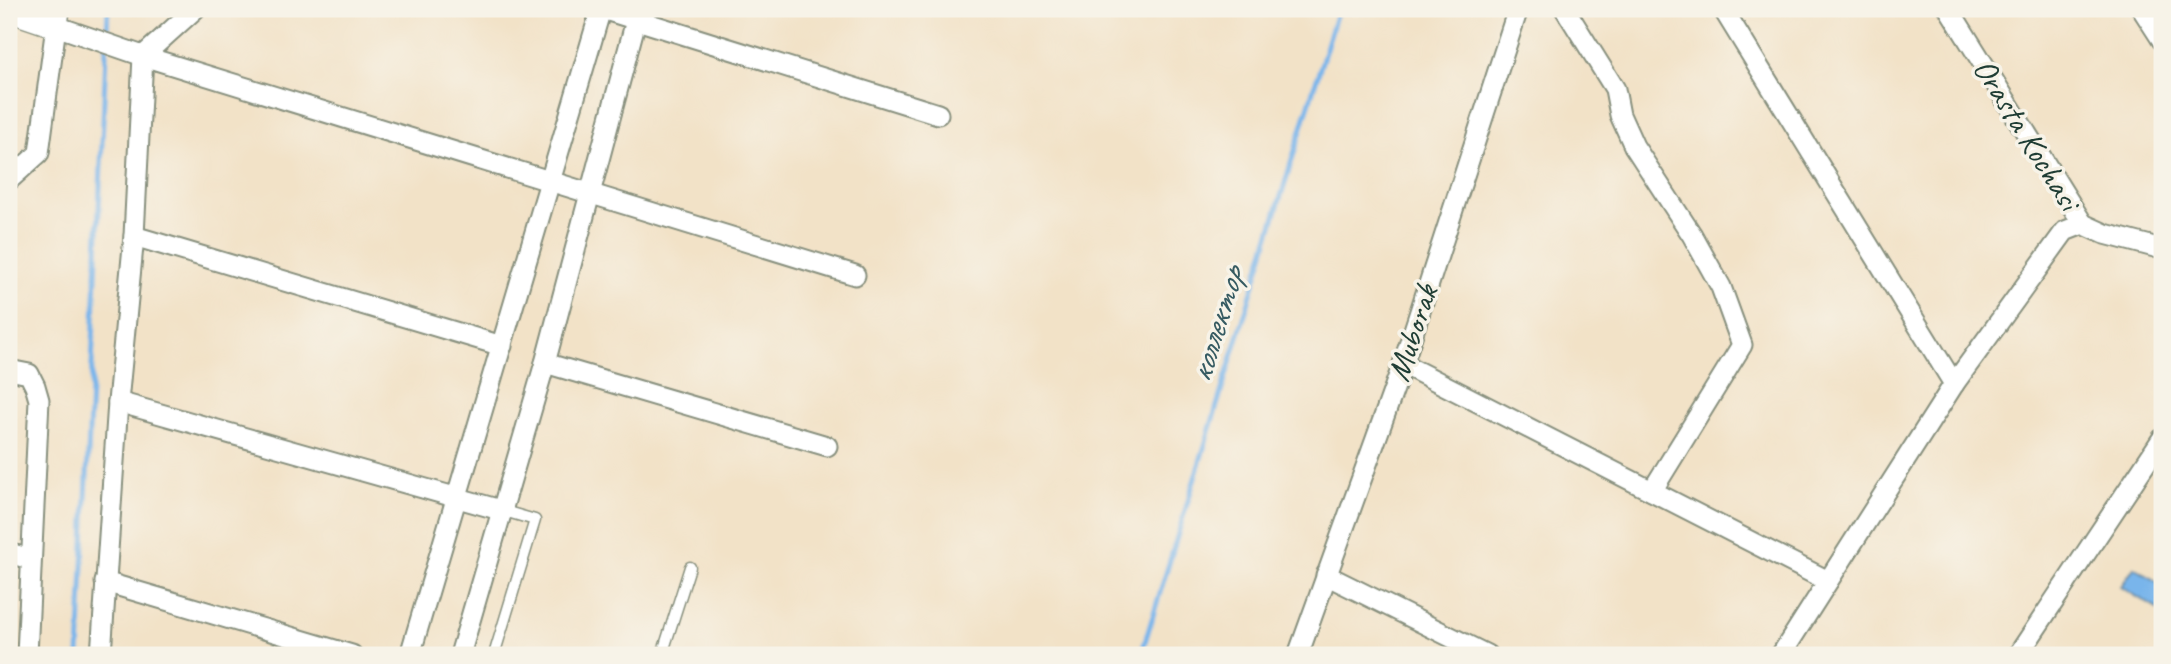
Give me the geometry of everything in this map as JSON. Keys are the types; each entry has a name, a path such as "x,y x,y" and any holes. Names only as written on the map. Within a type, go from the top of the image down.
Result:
{"street":[{"path":"101,655 118,402 134,236 143,56 195,9"},
{"path":"410,655 601,9 637,15 938,114"},
{"name":"Muborak","path":"1298,655 1403,364 1518,9"},
{"path":"1565,9 1615,89 1620,115 1634,146 1692,235 1721,287 1742,345 1651,491"},
{"path":"1723,9 1954,384"},
{"name":"Orasta Kochasi","path":"1949,9 2083,224"},
{"path":"9,10 57,17 98,41 143,56 855,275"},
{"path":"2146,11 2162,40"},
{"path":"460,655 545,363 637,15"},
{"path":"9,180 39,153 57,17"},
{"path":"1781,655 1954,384 2065,231 2083,224 2105,234 2162,249"},
{"path":"134,236 502,346"},
{"path":"545,363 827,446"},
{"path":"1403,364 1828,581"},
{"path":"9,370 29,374 39,400 27,655"},
{"path":"118,402 503,511"},
{"path":"2018,655 2162,439"},
{"path":"9,553 30,559"},
{"path":"1326,575 1488,655"},
{"path":"105,582 352,655"}],"lane":[{"path":"494,655 534,520 503,511"},
{"path":"662,655 690,567"}],"water":[{"path":"2134,567 2162,585 2162,612 2121,587"}],"waterway":[{"path":"79,655 108,9"},
{"name":"коллектор","path":"1141,655 1338,9"}]}
